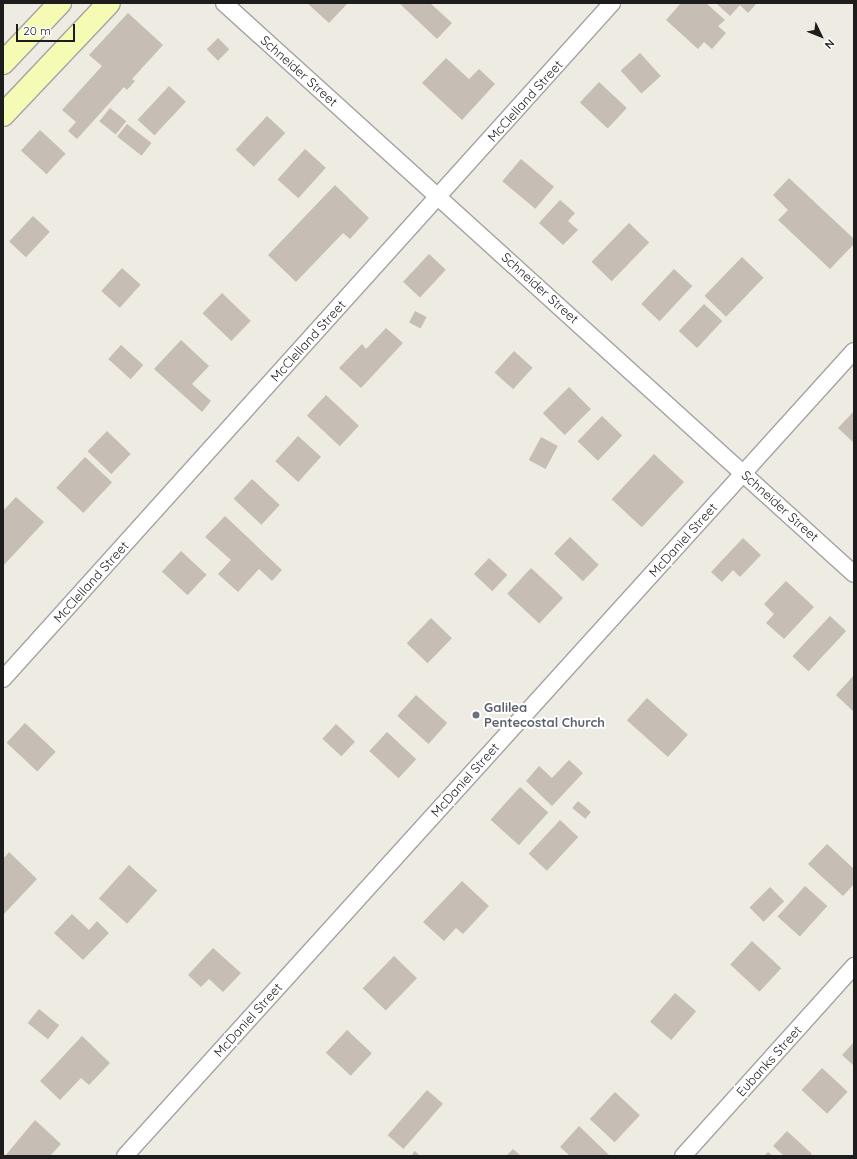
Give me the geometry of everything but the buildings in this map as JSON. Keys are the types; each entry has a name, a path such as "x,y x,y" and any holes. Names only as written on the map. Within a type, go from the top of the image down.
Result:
{"main road":[{"path":"3,63 60,3"},
{"path":"3,115 109,3"}],"street":[{"name":"Schneider Street","path":"224,3 854,574"},
{"name":"McClelland Street","path":"3,679 439,197 612,3"},
{"name":"McDaniel Street","path":"125,1156 854,351"},
{"name":"Eubanks Street","path":"683,1156 854,966"}],"place":[{"name":"Galilea Pentecostal Church","path":"476,715"}]}
